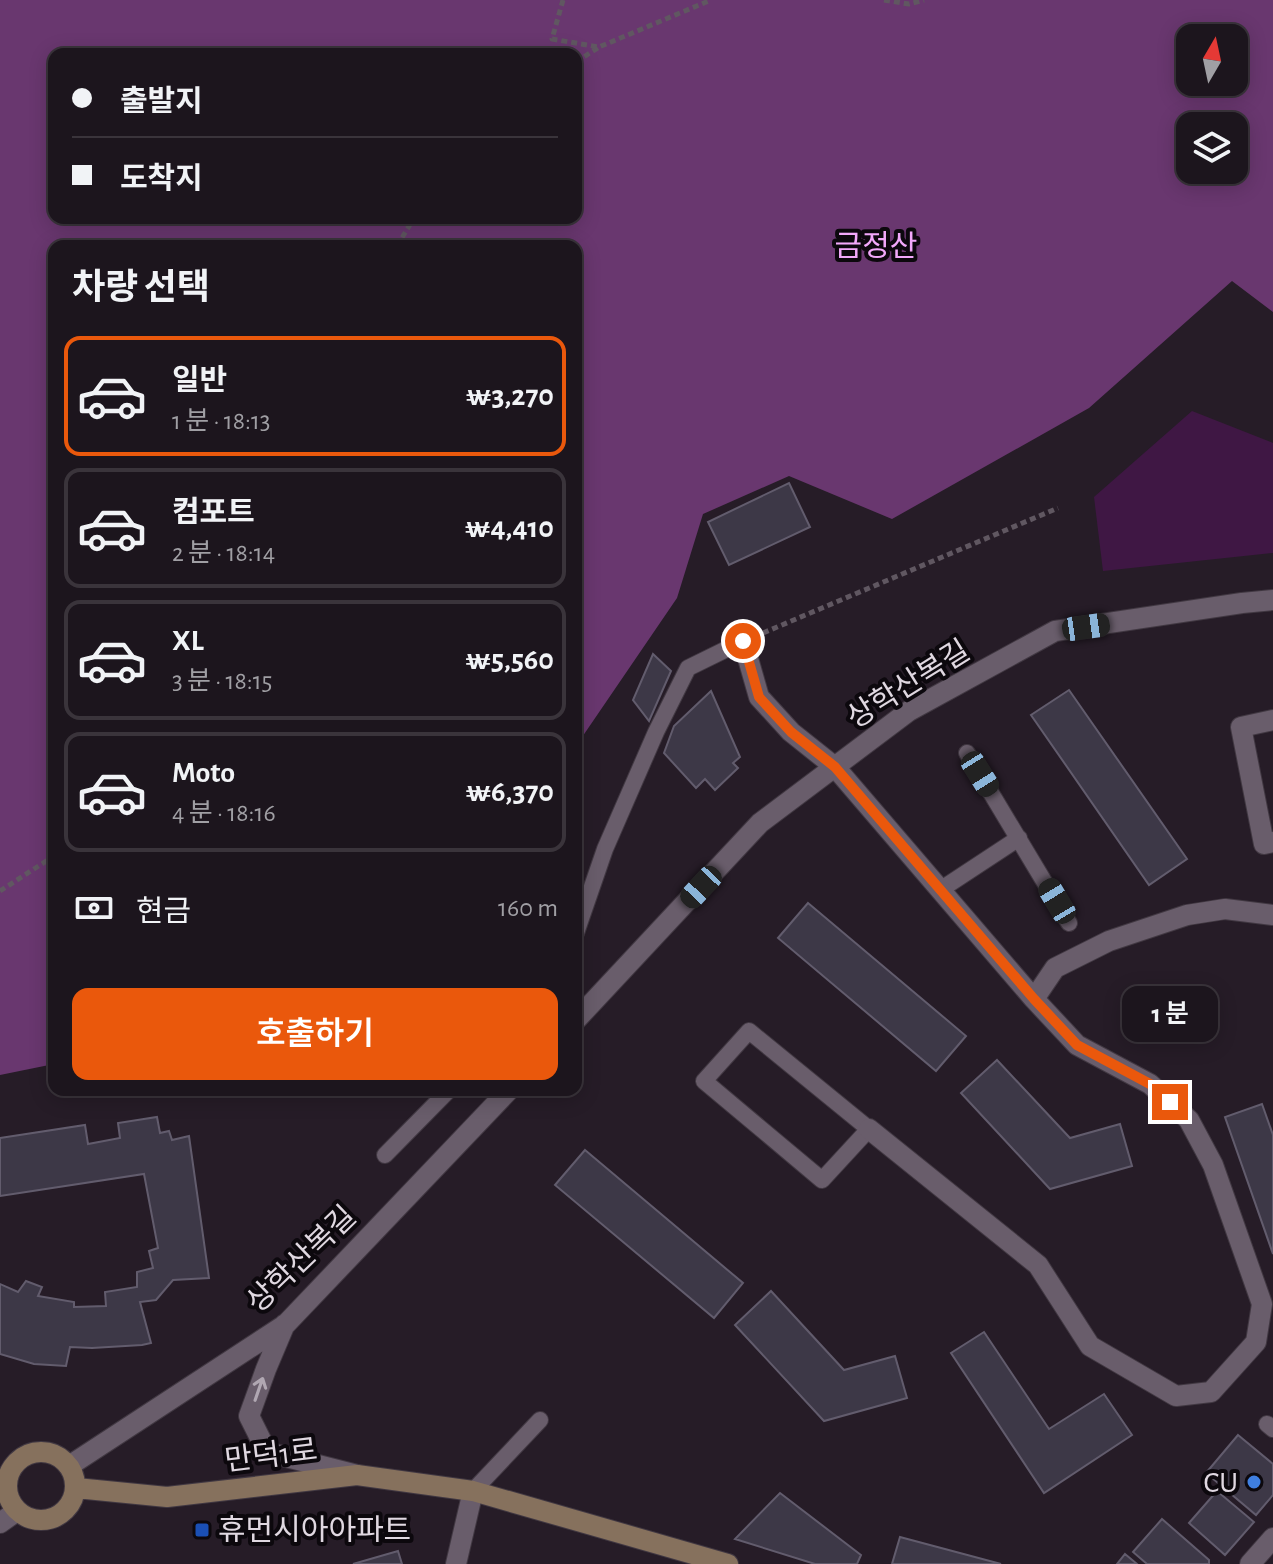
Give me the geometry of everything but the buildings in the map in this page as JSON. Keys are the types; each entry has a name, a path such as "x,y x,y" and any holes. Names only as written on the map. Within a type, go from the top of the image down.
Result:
{"main road":[{"path":"50,1453 69,1466 76,1488 73,1499 59,1516 37,1521 26,1517 9,1517 10,1502 3,1480 18,1461 28,1454 50,1453"},
{"name":"만덕1로","path":"76,1488 167,1497 357,1475 473,1491 728,1564"}],"street":[{"name":"상학산복길","path":"582,1014 760,823 909,711 1055,631 1273,600"},
{"path":"743,641 759,697 791,732 835,767 1034,999 1077,1045 1150,1084 1189,1120 1213,1165 1262,1304 1256,1342 1211,1392 1176,1396 1090,1346 1038,1265 869,1129"},
{"path":"1273,720 1241,727 1264,844 1273,842"},
{"path":"1034,999 1055,968 1109,941 1187,915 1225,909 1273,915"},
{"name":"상학산복길","path":"69,1466 286,1324 503,1096"},
{"path":"286,1324 249,1416 267,1452 357,1475"},
{"path":"456,1564 473,1491"},
{"path":"1250,1564 1273,1538"}],"lane":[{"path":"582,916 605,849 656,732 688,668 743,641"},
{"path":"967,753 1069,923"},
{"path":"940,890 1019,838"},
{"path":"749,1031 869,1129 822,1180 704,1081 749,1031"},
{"path":"385,1155 443,1096"},
{"path":"473,1491 540,1420"}],"path":[{"path":"563,0 552,39 599,47"},
{"path":"582,58 599,47 711,0"},
{"path":"884,0 909,4 924,0"},
{"path":"743,641 1058,508"},
{"path":"0,891 48,860"}],"shaded area":[{"path":"1192,411 1273,443 1273,553 1103,571 1094,497"}],"green space":[{"name":"금정산","path":"0,0 1273,0 1273,312 1232,281 1089,408 892,519 789,476 703,514 677,598 582,737 582,240 48,240 48,1065 0,1075"}],"place":[{"name":"CU","path":"1254,1482"},
{"name":"휴먼시아아파트","path":"202,1530"}],"route":[{"path":"743,641 759,697 791,732 835,767 1034,999 1077,1045 1150,1084 1170,1102"}]}
